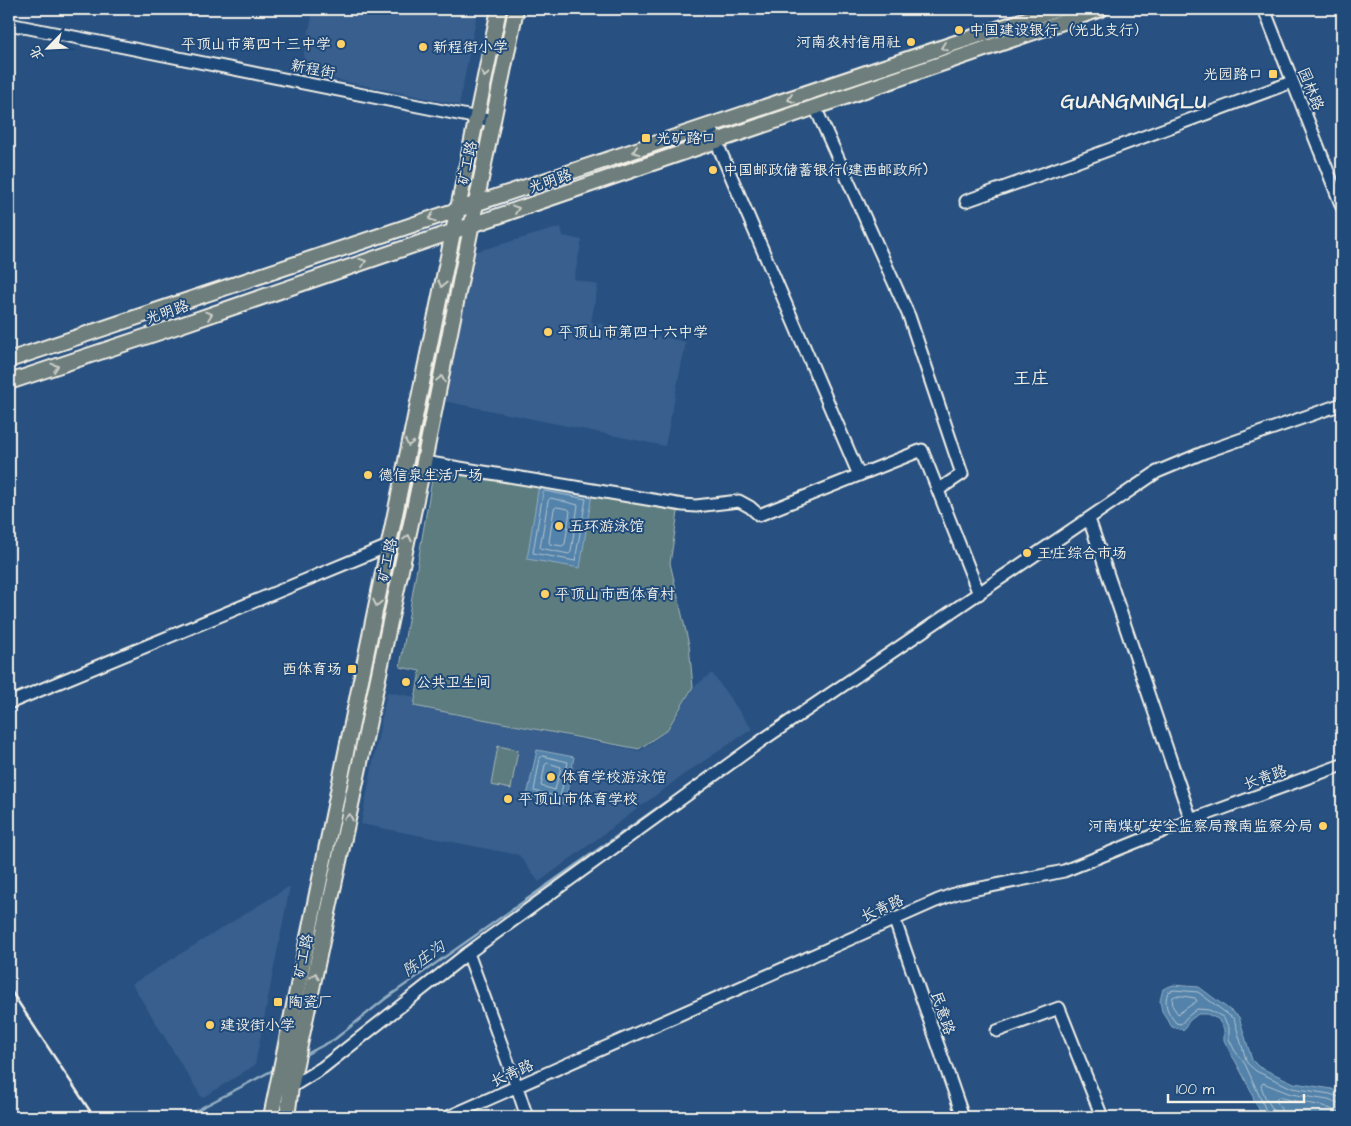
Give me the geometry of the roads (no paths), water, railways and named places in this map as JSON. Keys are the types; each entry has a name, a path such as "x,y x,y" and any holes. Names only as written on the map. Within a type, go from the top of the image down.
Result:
{"main road":[{"name":"矿工路","path":"271,1117 456,210 499,9"},
{"name":"矿工路","path":"286,1117 424,462 516,9"},
{"name":"光明路","path":"9,360 476,203 710,127 1057,9"},
{"name":"光明路","path":"9,382 1100,9"}],"street":[{"name":"园林路","path":"1264,9 1342,207"},
{"name":"新程街","path":"9,24 493,121"},
{"path":"966,201 1292,82"},
{"path":"815,107 909,316 962,474 938,490"},
{"path":"710,127 859,475"},
{"path":"276,1091 322,1068 468,953 764,739 1157,472 1342,404"},
{"path":"424,462 683,505 696,506 739,501 759,515 922,450 979,594"},
{"path":"1089,519 1191,820"},
{"path":"9,703 388,546"},
{"name":"长青路","path":"448,1117 894,918 958,893 1064,870 1191,820 1342,765"},
{"name":"民意路","path":"894,918 963,1117"},
{"path":"468,953 527,1117"},
{"path":"997,1031 1059,1008 1102,1117"}],"water":[{"name":"五环游泳馆","path":"539,485 592,494 580,568 527,559"},
{"name":"体育学校游泳馆","path":"537,750 574,757 565,804 527,796"},
{"path":"1173,985 1199,987 1239,1017 1252,1060 1259,1067 1294,1083 1332,1089 1342,1094 1342,1117 1264,1117 1224,1040 1224,1029 1218,1019 1207,1014 1198,1014 1189,1021 1184,1030 1172,1027 1162,1011 1160,1001 1163,989"}],"waterway":[{"name":"陈庄沟","path":"303,1056 335,1039 385,999 667,801"},
{"name":"陈庄沟","path":"184,1117 275,1069"}],"railway":[{"path":"9,988 94,1117"}],"place":[{"name":"中国建设银行（光北支行）","path":"959,30"},
{"name":"河南农村信用社","path":"911,42"},
{"name":"平顶山市第四十三中学","path":"341,44"},
{"name":"新程街小学","path":"423,47"},
{"name":"光园路口","path":"1273,74"},
{"name":"光矿路口","path":"646,138"},
{"name":"中国邮政储蓄银行(建西邮政所)","path":"713,170"},
{"name":"平顶山市第四十六中学","path":"548,332"},
{"name":"德信泉生活广场","path":"368,475"},
{"name":"五环游泳馆","path":"559,526"},
{"name":"王庄综合市场","path":"1027,553"},
{"name":"平顶山市西体育村","path":"545,594"},
{"name":"西体育场","path":"352,669"},
{"name":"公共卫生间","path":"406,682"},
{"name":"体育学校游泳馆","path":"551,777"},
{"name":"平顶山市体育学校","path":"508,799"},
{"name":"河南煤矿安全监察局豫南监察分局","path":"1323,826"},
{"name":"陶瓷厂","path":"278,1002"},
{"name":"建设街小学","path":"210,1025"}],"district":[{"name":"GUANGMINGLU","path":"1134,101"},
{"name":"王庄","path":"1031,378"}]}
